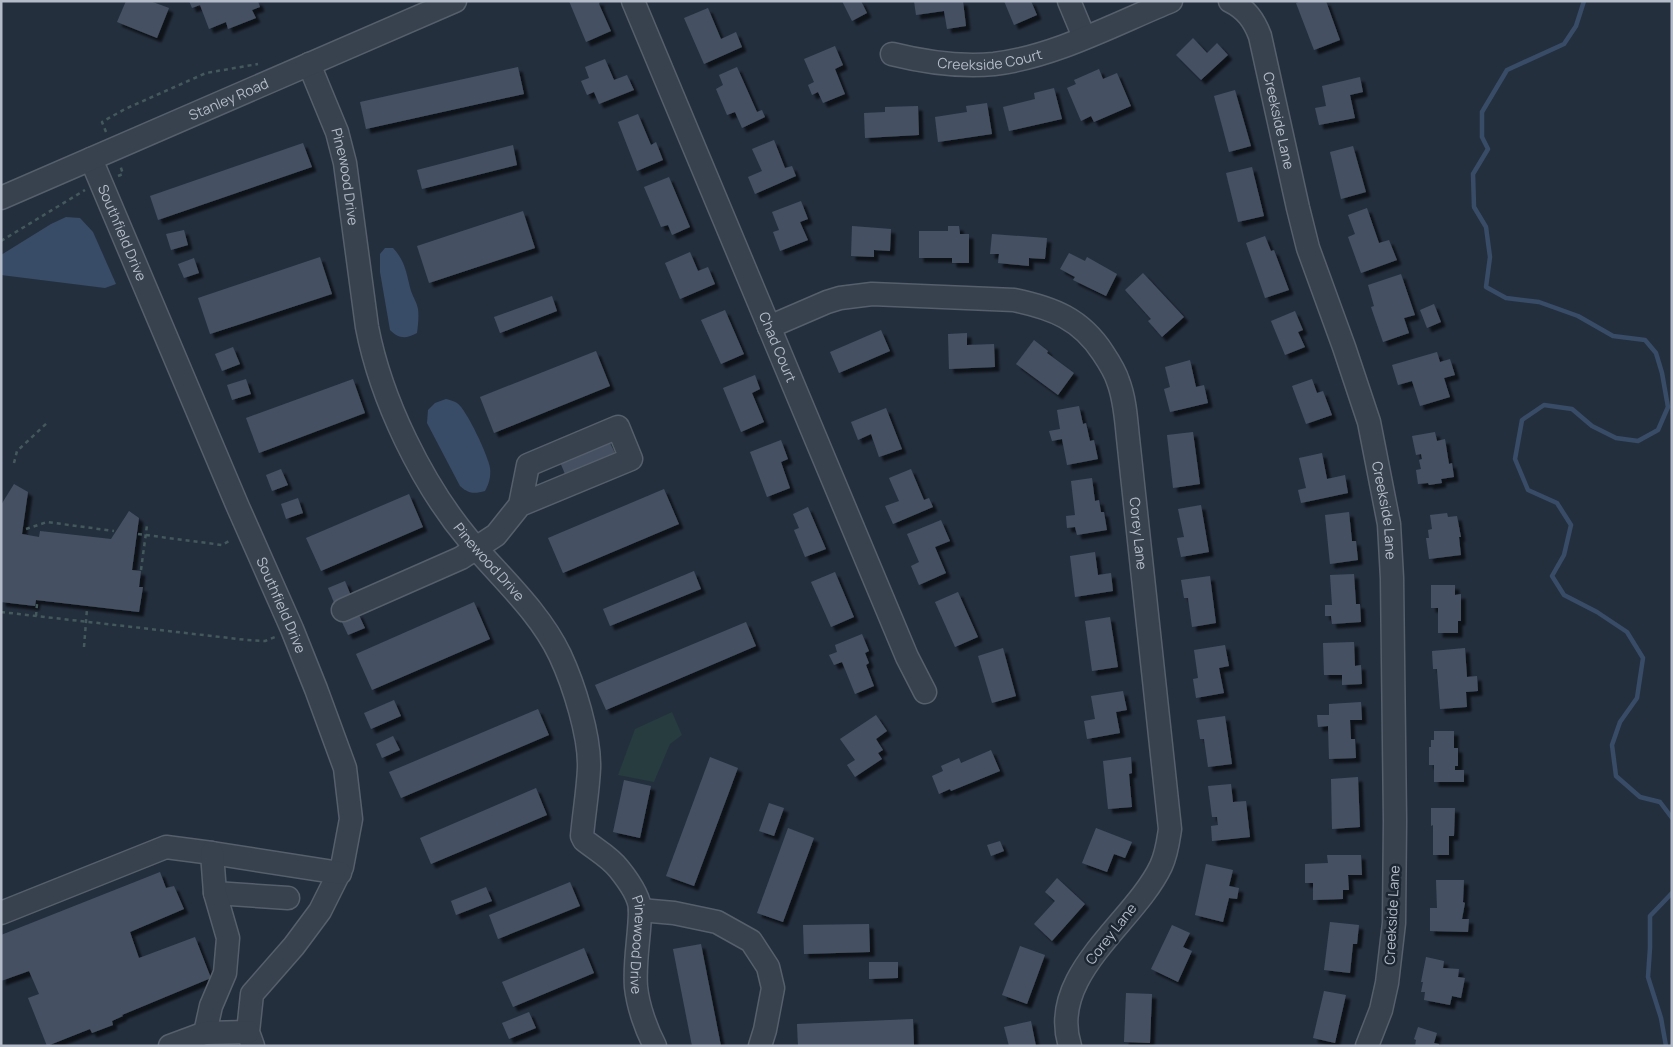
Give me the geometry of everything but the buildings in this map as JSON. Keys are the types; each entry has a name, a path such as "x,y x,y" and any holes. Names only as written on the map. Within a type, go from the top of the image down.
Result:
{"street":[{"name":"Stanley Road","path":"1,198 455,1"},
{"name":"Chad Court","path":"633,1 906,658 925,692"},
{"path":"1069,1 1084,37 1171,1"},
{"name":"Creekside Lane","path":"1230,1 1248,14 1260,36 1308,248 1344,346 1369,422 1389,524 1392,578 1395,821 1394,923 1387,983 1367,1046"},
{"name":"Creekside Court","path":"892,54 915,60 954,64 994,64 1049,52 1084,37"},
{"name":"Pinewood Drive","path":"309,64 337,132 345,163 372,353 390,403 416,460 442,503 476,548 533,612 551,639 560,656 576,697 586,738 589,766 582,836 584,840 608,857 618,868 637,899 640,910 637,937 636,987 655,1046"},
{"name":"Southfield Drive","path":"91,159 249,532 292,628 345,768 351,819 340,873 320,911 294,946 252,994 250,1039"},
{"name":"Corey Lane","path":"769,327 826,302 840,298 872,294 1014,300 1036,304 1053,310 1070,318 1083,328 1096,342 1118,380 1124,400 1170,829 1167,851 1153,880 1083,971 1073,988 1068,1005 1066,1023 1070,1046"},
{"path":"343,610 461,558 496,535 520,506 631,459 618,426 528,465 520,506"},
{"path":"1,913 166,847 340,873"},
{"path":"189,1041 211,1006 225,973 228,938 215,893 212,853"},
{"path":"215,893 288,898"},
{"path":"640,910 674,913 717,922 751,941 768,967 773,988 760,1046"},
{"path":"189,1041 250,1039"}],"path":[{"path":"102,122 125,109 206,73 262,64"},
{"path":"1,241 74,196"},
{"path":"14,463 17,451 47,423"},
{"path":"26,529 47,522 114,532"},
{"path":"141,570 147,525"},
{"path":"138,534 222,545 249,532"},
{"path":"36,616 37,604"},
{"path":"84,647 87,609"},
{"path":"1,612 265,641 292,628"}],"green space":[{"path":"672,712 682,735 670,744 654,782 618,775 635,729"}],"water":[{"path":"66,217 80,218 93,232 116,284 105,288 1,275 1,255 51,224"},
{"path":"385,248 393,248 401,258 417,307 417,333 409,336 396,335 390,330 380,272 380,254"},
{"path":"446,399 456,402 461,407 481,444 490,471 488,486 485,491 472,493 460,486 427,423 428,410 435,403"}],"waterway":[{"path":"1584,1 1576,26 1564,44 1507,70 1482,112 1482,137 1488,149 1473,174 1474,207 1486,227 1490,257 1486,287 1506,298 1539,302 1578,316 1613,336 1645,340 1656,353 1662,373 1668,407 1658,430 1638,441 1616,438 1592,426 1572,409 1544,405 1522,420 1515,459 1528,490 1557,503 1571,525 1564,555 1552,576 1564,595 1597,612 1627,632 1643,658 1637,698 1620,722 1612,745 1616,776 1640,797 1660,802 1672,818"},
{"path":"1666,1046 1661,1018 1648,977 1650,916 1672,893"}]}
